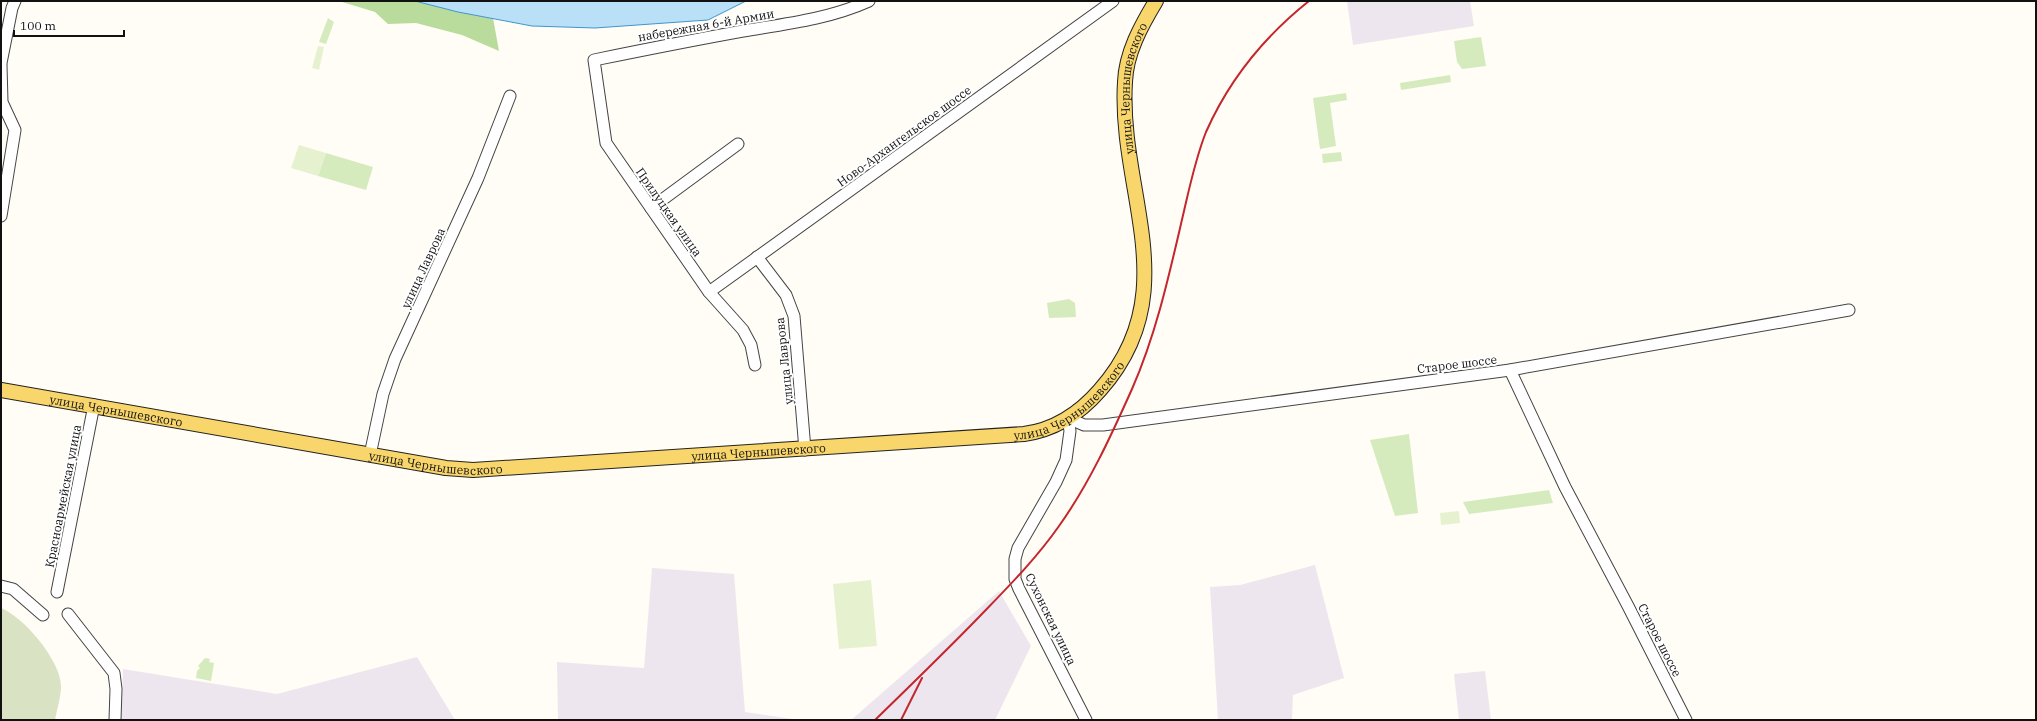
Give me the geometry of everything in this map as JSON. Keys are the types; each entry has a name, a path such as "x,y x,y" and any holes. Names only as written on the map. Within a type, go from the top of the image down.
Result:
{"main road":[{"name":"улица Чернышевского","path":"1,390 94,405 446,468 473,470 805,450 1024,434 1042,431 1068,418 1091,400 1119,365 1129,348 1142,306 1146,272 1144,244 1126,128 1124,104 1125,80 1130,56 1141,26 1156,1"}],"street":[{"path":"1,216 15,130 2,102 1,64 15,1"},
{"name":"набережная 6-й Армии","path":"594,60 650,47 813,19 856,7 869,1"},
{"name":"Ново-Архангельское шоссе","path":"710,292 1113,1"},
{"name":"Прилуцкая улица","path":"594,60 606,143 710,292 743,330 751,345 755,365"},
{"name":"улица Лаврова","path":"370,455 384,394 395,359 478,178 510,96"},
{"path":"651,208 738,144"},
{"name":"улица Лаврова","path":"757,257 786,295 794,316 805,450"},
{"path":"1510,370 1849,310"},
{"name":"Старое шоссе","path":"1068,418 1084,425 1103,425 1510,370 1565,487 1686,720"},
{"name":"Красноармейская улица","path":"57,592 94,405"},
{"name":"Сухонская улица","path":"1068,418 1070,431 1066,460 1056,482 1018,548 1014,570 1019,589 1086,720"},
{"path":"1,586 13,590 43,615"},
{"path":"68,614 114,673 116,689 115,720"}],"shaded area":[{"path":"1347,1 1470,1 1474,26 1353,45"},
{"path":"1315,565 1344,678 1293,695 1292,720 1218,720 1210,587 1240,585"},
{"path":"652,568 734,574 745,712 799,720 558,720 557,662 644,668"},
{"path":"999,591 1031,646 995,720 851,720"},
{"path":"417,657 455,720 121,720 123,669 277,694"},
{"path":"1485,671 1491,720 1459,720 1454,674"}],"green space":[{"path":"339,1 415,1 493,18 499,51 462,35 416,23 388,24 375,12"},
{"path":"328,18 334,22 326,44 319,42"},
{"path":"1481,37 1486,66 1462,69 1457,62 1454,41"},
{"path":"318,46 324,47 319,70 312,68"},
{"path":"1450,75 1451,82 1401,90 1400,83"},
{"path":"1346,93 1347,100 1330,103 1336,146 1320,149 1313,98"},
{"path":"299,145 326,153 318,176 291,168"},
{"path":"1341,152 1342,161 1323,163 1322,154"},
{"path":"326,153 373,167 366,190 318,176"},
{"path":"1069,299 1075,303 1076,317 1049,318 1047,303"},
{"path":"1409,434 1418,513 1395,516 1370,440"},
{"path":"1549,490 1553,503 1469,514 1463,502"},
{"path":"1459,511 1460,523 1441,525 1440,513"},
{"path":"871,580 877,646 839,649 833,584"},
{"path":"1,608 20,620 30,630 40,641 55,665 61,686 60,699 55,720 1,720"},
{"path":"205,658 210,659 209,662 214,663 211,681 196,678 197,671 200,668 198,666"}],"water":[{"path":"415,1 746,1 708,20 595,28 532,26 458,12"}],"railway":[{"path":"875,720 1021,573 1041,550 1070,510 1099,459 1116,424 1149,346 1168,279 1199,151 1206,132 1215,113 1237,77 1250,60 1263,44 1309,1"},
{"path":"901,720 922,678"}]}
